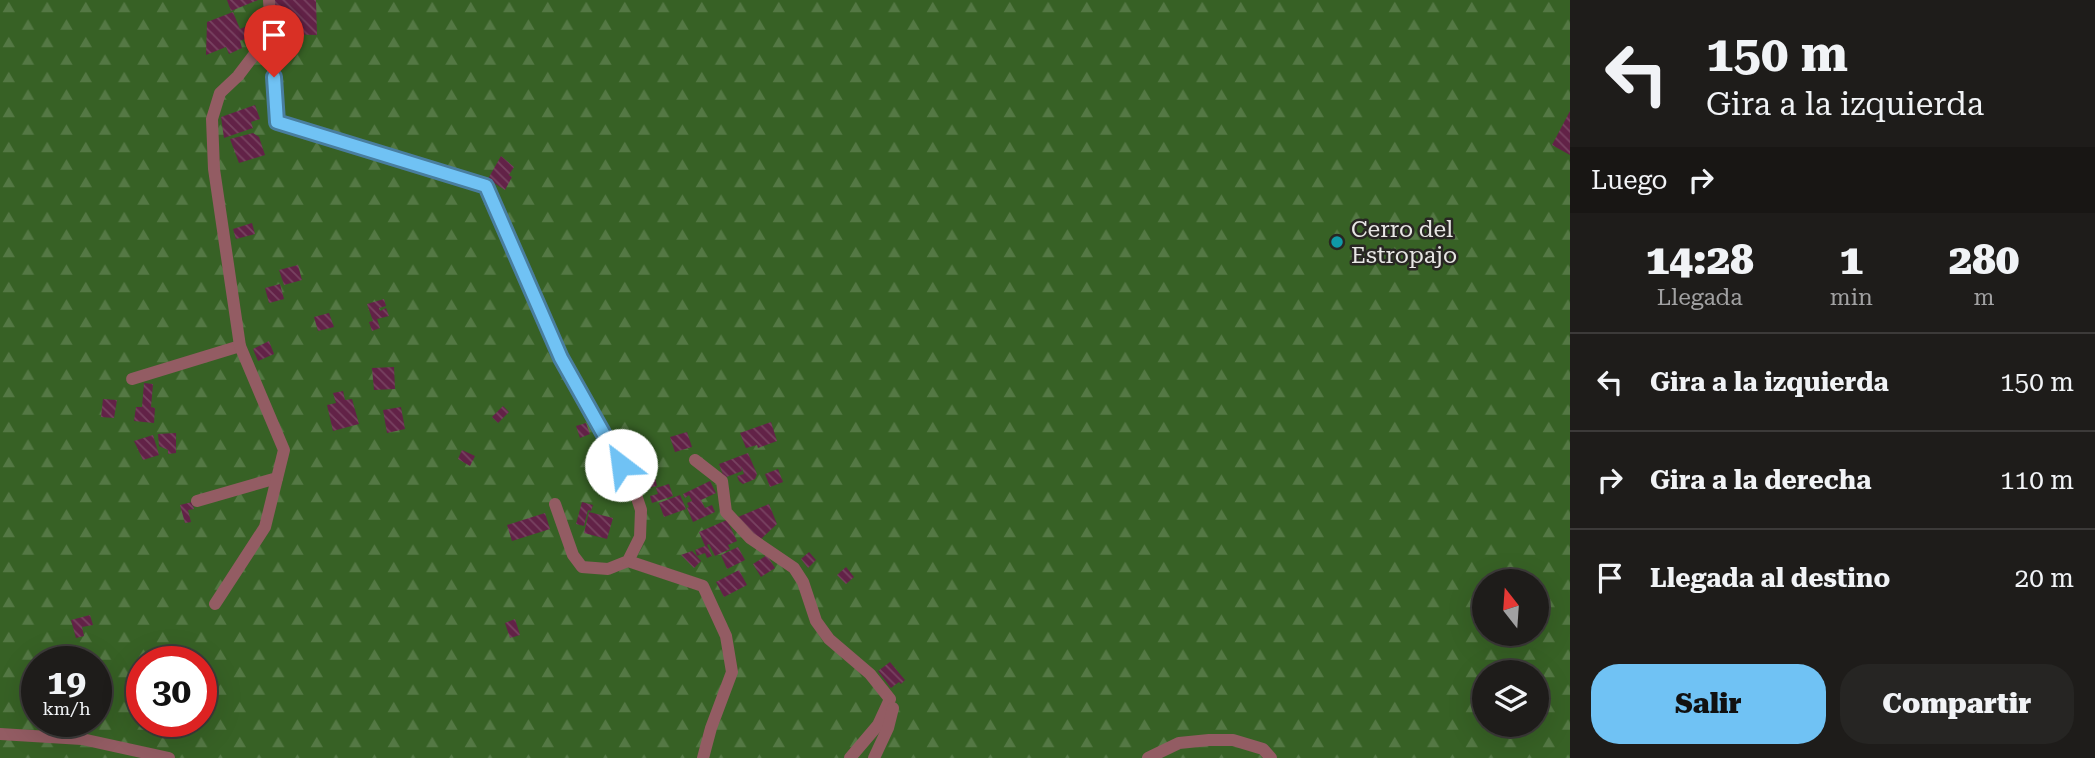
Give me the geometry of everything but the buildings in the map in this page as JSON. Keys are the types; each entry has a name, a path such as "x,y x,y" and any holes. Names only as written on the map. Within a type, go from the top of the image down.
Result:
{"street":[{"path":"215,604 265,527 284,450 240,346 214,169 212,119 220,93 254,55 270,5"},
{"path":"270,5 277,122 486,186 561,358 633,486 641,510 640,537 628,561"},
{"path":"132,379 240,346"},
{"path":"695,460 722,481 726,512 750,538 794,568 803,582 816,621 829,639 870,674 894,703 874,758"},
{"path":"197,500 277,478"},
{"path":"555,503 573,555 582,567 608,569 628,561 704,586 726,636 732,672 703,758"},
{"path":"850,758 878,725 890,699"},
{"path":"0,734 82,739 169,758"},
{"path":"1148,758 1179,743 1209,740 1233,740 1263,749 1271,758"}],"green space":[{"path":"0,0 1570,0 1570,758 0,758"}],"place":[{"name":"Cerro del Estropajo","path":"1337,242"}],"route":[{"path":"274,77 277,122 486,186 561,358 621,465"}]}
